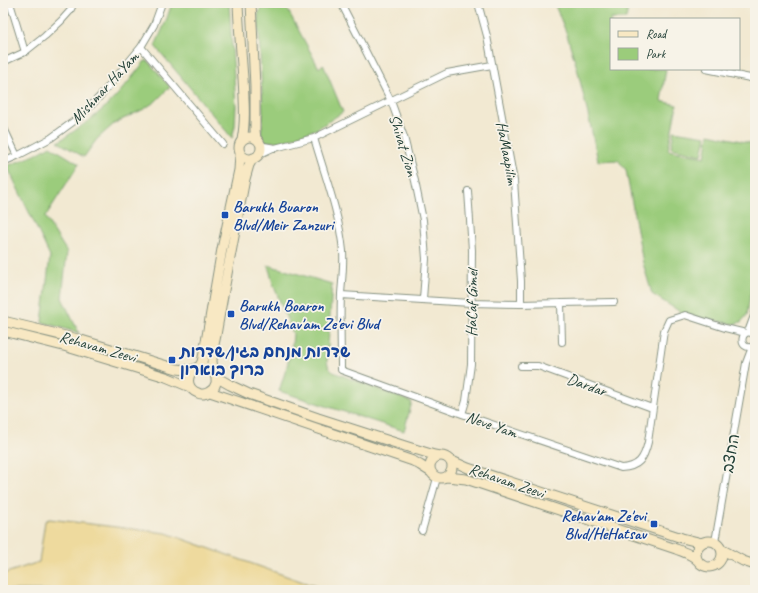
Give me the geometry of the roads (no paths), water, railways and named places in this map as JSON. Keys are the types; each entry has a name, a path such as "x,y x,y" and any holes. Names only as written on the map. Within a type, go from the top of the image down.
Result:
{"street":[{"path":"10,3 25,52"},
{"path":"3,62 25,52 61,21 70,11 74,3"},
{"name":"Mishmar HaYam","path":"3,162 51,138 81,116 103,93 141,47 154,25 162,3"},
{"path":"238,3 244,98 244,125 242,140 239,147 239,170 221,252 202,362 190,374 189,379 190,387 197,393 206,394 215,386 216,381 212,362 213,353 227,270 245,179 250,165 260,149 255,130 255,86 251,3"},
{"name":"Shivat Zion","path":"340,3 391,101 404,137 416,180 423,220 426,259 423,300"},
{"name":"HaMaapilim","path":"478,3 487,36 514,181 521,281 521,304"},
{"path":"141,47 224,144"},
{"path":"240,154 248,159 275,148 314,138 447,73 492,65"},
{"path":"711,70 755,79"},
{"path":"3,126 17,156"},
{"path":"242,140 249,137 258,141 264,146 275,148"},
{"path":"314,138 339,221 343,252 341,295 471,303 521,304 614,302"},
{"name":"HaCaf Gimel","path":"462,414 466,401 470,364 472,250 468,191"},
{"name":"Neve Yam","path":"341,295 341,370 462,414 621,468 627,468 638,463 645,452 648,442 652,408"},
{"path":"561,303 562,342"},
{"path":"743,342 743,336 747,333 755,313"},
{"path":"652,408 664,331 669,320 685,315 725,328 752,333 755,335"},
{"name":"Rehavam Zeevi","path":"3,321 78,339 177,369 186,370 196,368"},
{"path":"725,328 747,347 753,346"},
{"name":"Rehavam Zeevi","path":"3,331 67,347 166,377 190,387"},
{"name":"החצב","path":"743,342 746,363"},
{"name":"החצב","path":"718,546 746,363 753,346"},
{"name":"Dardar","path":"521,366 538,366 652,408"},
{"path":"196,368 206,367 210,369 230,385 241,391 405,446 434,455 444,456 450,460 453,468 452,472 447,477 440,479 413,461 210,392"},
{"path":"422,531 434,475 430,466 433,459 440,456"},
{"name":"Rehavam Zeevi","path":"450,460 468,468 689,541 702,543"},
{"name":"Rehavam Zeevi","path":"447,477 459,477 466,479 676,549 691,555 697,560"},
{"path":"743,561 728,561 712,567 704,566 697,560 696,552 697,548 702,543 708,541 743,561 755,565"},
{"path":"716,565 719,563 722,555 718,546"}],"place":[{"name":"Barukh Buaron Blvd/Meir Zanzuri","path":"225,215"},
{"name":"Barukh Boaron Blvd/Rehav'am Ze'evi Blvd","path":"231,314"},
{"name":"שדרות מנחם בגין/שדרות ברוך בוארון","path":"172,360"},
{"name":"Rehav'am Ze'evi Blvd/HeHatsav","path":"654,524"}]}
